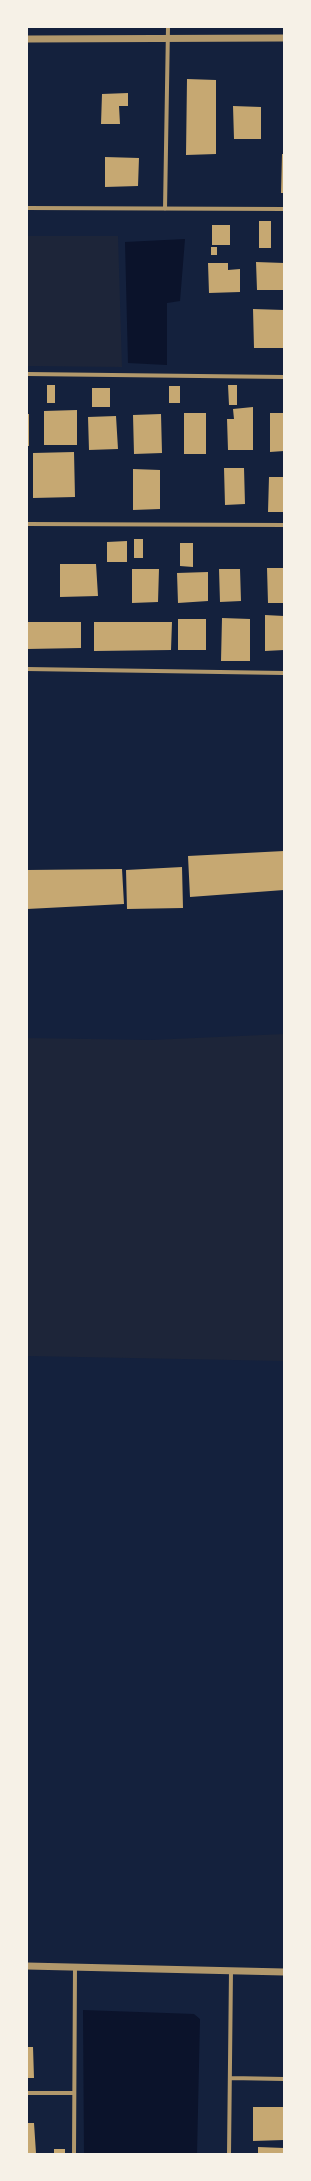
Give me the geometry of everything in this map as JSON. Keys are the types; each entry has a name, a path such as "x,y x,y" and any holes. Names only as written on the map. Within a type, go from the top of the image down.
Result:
{"street":[{"path":"165,209 168,27"},
{"path":"27,39 284,38"},
{"path":"27,208 284,209"},
{"path":"27,374 284,377"},
{"path":"27,524 284,525"},
{"path":"27,669 284,673"},
{"path":"27,1966 284,1972"},
{"path":"74,2154 75,1967"},
{"path":"229,2154 231,1971"},
{"path":"230,2078 284,2079"},
{"path":"27,2093 74,2093"}],"shaded area":[{"path":"27,236 118,236 122,367 27,366"},
{"path":"185,239 180,301 167,303 167,365 128,363 125,242"},
{"path":"284,1034 284,1361 27,1356 27,1038 151,1040"},
{"path":"83,2010 194,2014 200,2019 197,2154 84,2154"}],"building":[{"path":"187,79 216,80 216,154 186,155"},
{"path":"128,93 128,106 119,106 120,124 101,124 102,94"},
{"path":"233,106 261,107 261,139 234,139"},
{"path":"282,154 284,154 284,193 281,193"},
{"path":"105,157 139,158 138,186 105,187"},
{"path":"259,221 271,221 271,248 259,248"},
{"path":"212,225 230,225 230,245 212,245"},
{"path":"211,247 217,247 217,255 211,255"},
{"path":"256,262 284,263 284,290 257,290"},
{"path":"208,263 228,263 228,270 240,269 240,292 209,293"},
{"path":"253,309 284,310 284,348 254,348"},
{"path":"47,385 55,385 55,403 47,403"},
{"path":"228,385 237,385 237,405 229,405"},
{"path":"169,386 180,386 180,403 169,403"},
{"path":"92,388 110,388 110,407 92,407"},
{"path":"253,407 253,450 228,450 227,419 234,419 233,409"},
{"path":"77,410 77,445 44,445 44,411"},
{"path":"184,413 206,413 206,454 184,454"},
{"path":"270,413 284,413 284,451 270,452"},
{"path":"27,414 29,414 29,446 27,446"},
{"path":"161,414 162,453 134,454 133,415"},
{"path":"116,416 118,449 89,450 88,417"},
{"path":"74,452 75,497 33,498 33,453"},
{"path":"224,468 244,468 245,504 225,505"},
{"path":"133,469 160,470 160,509 133,510"},
{"path":"269,477 284,477 284,512 268,512"},
{"path":"134,539 143,539 143,558 134,558"},
{"path":"127,541 127,562 107,562 107,542"},
{"path":"180,543 193,543 193,567 180,566"},
{"path":"60,564 96,564 98,596 60,597"},
{"path":"267,568 284,568 284,603 268,603"},
{"path":"132,569 159,569 158,602 132,603"},
{"path":"219,569 240,569 241,601 220,602"},
{"path":"208,572 208,601 178,603 177,573"},
{"path":"265,615 284,616 284,650 265,651"},
{"path":"222,618 250,619 250,661 221,661"},
{"path":"178,619 206,619 206,650 178,650"},
{"path":"27,622 81,622 81,648 27,649"},
{"path":"94,622 172,622 171,650 94,651"},
{"path":"284,851 284,890 190,897 188,856"},
{"path":"182,867 183,908 127,909 126,870"},
{"path":"122,869 124,904 27,909 27,870"},
{"path":"27,2047 33,2047 34,2078 27,2078"},
{"path":"253,2107 284,2107 284,2140 253,2141"},
{"path":"27,2123 34,2123 36,2153 27,2153"},
{"path":"258,2147 284,2148 284,2154 258,2154"},
{"path":"54,2149 65,2149 65,2154 54,2154"}]}
